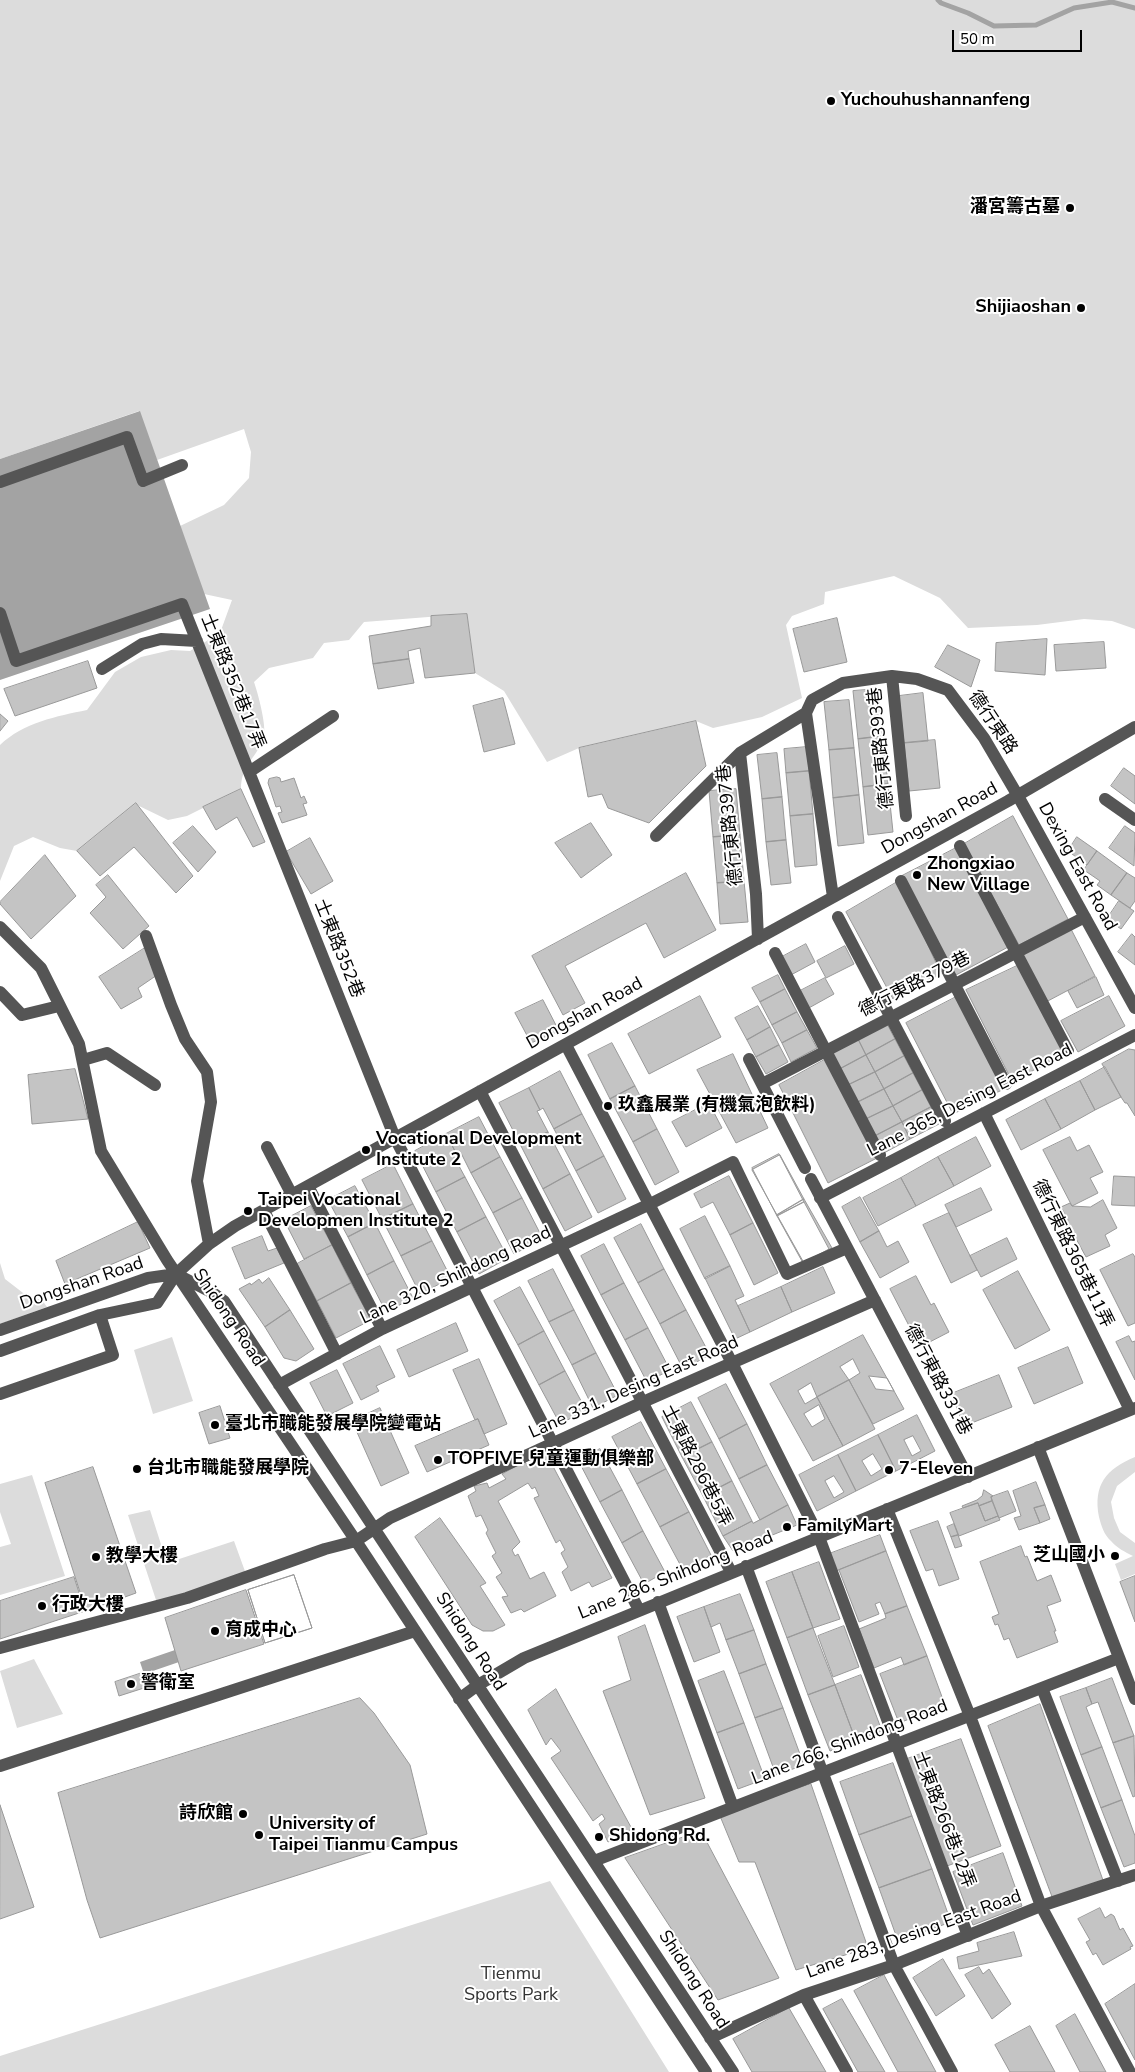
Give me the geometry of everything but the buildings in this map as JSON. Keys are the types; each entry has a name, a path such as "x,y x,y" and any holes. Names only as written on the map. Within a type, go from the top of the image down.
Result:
{"street":[{"path":"0,482 126,437 143,481 182,465"},
{"name":"士東路352巷17弄","path":"0,613 16,661 182,604 249,772"},
{"path":"102,669 142,644 161,639 197,642"},
{"name":"德行東路","path":"656,836 740,753 806,713 812,700 843,683 892,676 917,679 948,690 984,738 1018,796"},
{"name":"德行東路393巷","path":"892,676 906,816"},
{"path":"806,713 833,898"},
{"path":"249,772 333,716"},
{"name":"Dongshan Road","path":"0,1352 100,1315 158,1303 176,1274 209,1244 235,1226 1018,796 1135,727"},
{"name":"德行東路397巷","path":"740,753 756,894 758,939"},
{"name":"士東路352巷","path":"249,772 395,1138 639,1610"},
{"name":"Dexing East Road","path":"1018,796 1135,1008"},
{"path":"1105,799 1135,820"},
{"path":"960,846 1068,1051"},
{"path":"901,881 1006,1084"},
{"path":"838,917 945,1121"},
{"name":"德行東路379巷","path":"762,1084 1085,917"},
{"path":"0,927 41,968 79,1044 102,1151 176,1274"},
{"path":"146,936 170,1006 185,1039 207,1072 210,1102 197,1181 209,1244"},
{"path":"775,953 880,1155"},
{"path":"0,992 22,1015 60,1006"},
{"name":"Lane 365, Desing East Road","path":"820,1198 1135,1034"},
{"name":"士東路266巷12弄","path":"566,1045 732,1363 818,1537 968,1936"},
{"path":"83,1060 107,1052 155,1085"},
{"path":"750,1059 762,1084"},
{"name":"德行東路331巷","path":"762,1084 820,1198 968,1477"},
{"name":"士東路286巷5弄","path":"480,1091 731,1572"},
{"name":"德行東路365巷11弄","path":"984,1113 1132,1409"},
{"path":"267,1147 292,1195"},
{"name":"Lane 320, Shihdong Road","path":"279,1385 382,1329 650,1204 733,1162 787,1274 847,1248"},
{"path":"308,1186 382,1329"},
{"path":"264,1211 336,1354"},
{"name":"Dongshan Road","path":"0,1330 148,1278 176,1274"},
{"name":"Shidong Road","path":"176,1274 214,1293 224,1301 732,2072"},
{"name":"Shidong Road","path":"176,1274 356,1541 706,2072"},
{"name":"Lane 331, Desing East Road","path":"0,1648 187,1598 356,1541 390,1518 643,1402 875,1300"},
{"path":"0,1394 113,1355 100,1315"},
{"path":"968,1477 1132,1409"},
{"path":"1038,1448 1135,1699"},
{"name":"Lane 286, Shihdong Road","path":"459,1698 524,1658 968,1477"},
{"path":"888,1510 970,1716 1041,1906 1130,2072"},
{"path":"746,1566 894,1965 952,2072"},
{"path":"658,1602 733,1807"},
{"path":"0,1766 415,1631"},
{"name":"Lane 266, Shihdong Road","path":"594,1861 1119,1658"},
{"path":"1042,1688 1118,1881"},
{"name":"Lane 283, Desing East Road","path":"710,2038 804,1995 894,1965 1041,1906 1135,1875"},
{"path":"804,1995 847,2072"}],"green space":[{"path":"0,0 1135,0 1135,629 1112,621 1084,619 1037,625 968,628 940,598 894,576 825,592 824,604 792,616 786,625 802,698 762,717 713,728 696,721 579,748 547,762 504,691 475,673 467,614 364,622 349,640 324,643 313,658 269,668 254,682 262,711 264,735 260,747 243,774 241,789 187,816 168,820 135,804 77,851 60,848 33,837 14,846 0,881 0,745 19,731 41,721 87,710 115,672 141,657 171,650 190,651 220,633 232,600 204,594 180,526 224,505 249,478 251,452 244,429 157,460 139,411 0,459"},
{"path":"0,1263 5,1279 27,1296 42,1300 47,1307 0,1324"},
{"path":"172,1337 193,1401 153,1414 134,1350"},
{"path":"1135,1457 1135,1472 1117,1486 1111,1502 1114,1518 1120,1532 1135,1543 1135,1574 1121,1580 1115,1564 1133,1556 1116,1546 1105,1533 1099,1517 1098,1496 1100,1487 1109,1473"},
{"path":"32,1475 65,1576 0,1595 0,1547 11,1544 0,1512 0,1484"},
{"path":"150,1510 167,1563 234,1541 246,1574 157,1603 128,1515"},
{"path":"34,1659 63,1714 17,1728 0,1671"},
{"name":"Tienmu Sports Park","path":"550,1881 669,2072 0,2072 0,2056"}],"shaded area":[{"path":"140,411 210,609 0,680 0,459"},
{"path":"175,1650 179,1662 144,1674 140,1662"}],"waterway":[{"path":"938,0 994,26 1036,25 1074,8 1112,2 1135,8"}],"place":[{"name":"Yuchouhushannanfeng","path":"831,101"},
{"name":"潘宮籌古墓","path":"1070,208"},
{"name":"Shijiaoshan","path":"1081,308"},
{"name":"Zhongxiao New Village","path":"917,875"},
{"name":"玖鑫展業 (有機氣泡飲料)","path":"608,1106"},
{"name":"Vocational Development Institute 2","path":"366,1150"},
{"name":"Taipei Vocational Developmen Institute 2","path":"248,1211"},
{"name":"臺北市職能發展學院變電站","path":"215,1425"},
{"name":"TOPFIVE 兒童運動俱樂部","path":"438,1460"},
{"name":"台北市職能發展學院","path":"137,1469"},
{"name":"7-Eleven","path":"889,1470"},
{"name":"FamilyMart","path":"787,1527"},
{"name":"芝山國小","path":"1115,1556"},
{"name":"教學大樓","path":"96,1557"},
{"name":"行政大樓","path":"42,1606"},
{"name":"育成中心","path":"215,1631"},
{"name":"警衛室","path":"131,1684"},
{"name":"詩欣館","path":"243,1814"},
{"name":"University of Taipei Tianmu Campus","path":"259,1835"},
{"name":"Shidong Rd.","path":"599,1837"}]}
